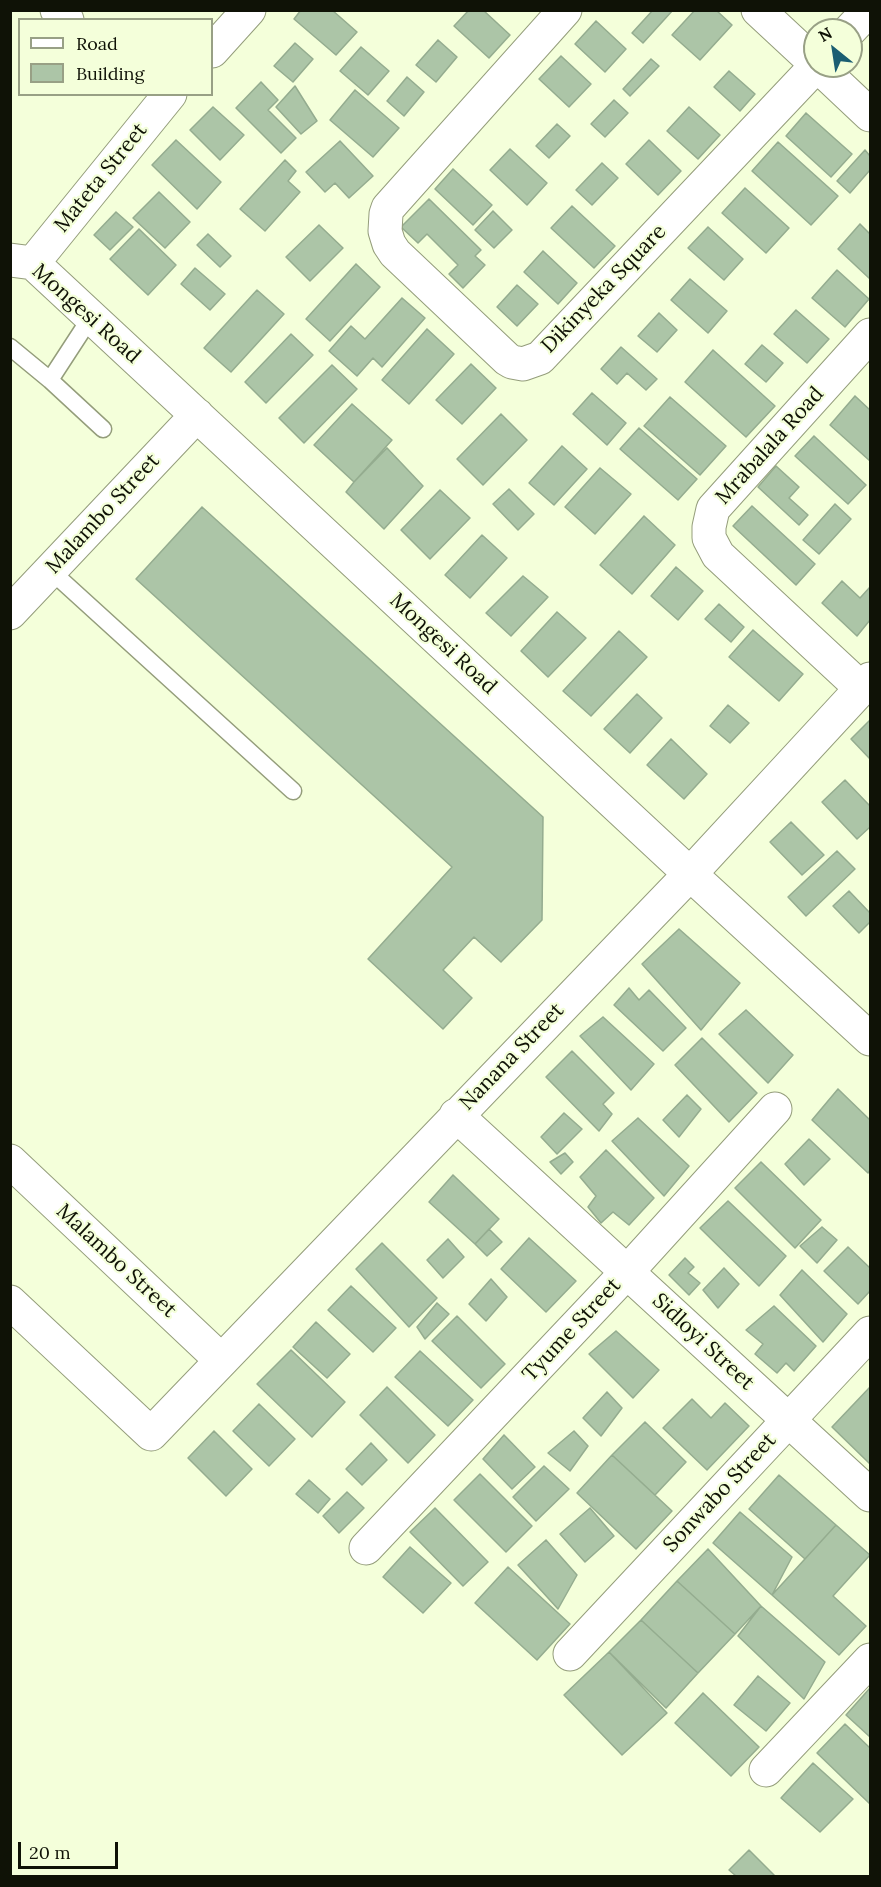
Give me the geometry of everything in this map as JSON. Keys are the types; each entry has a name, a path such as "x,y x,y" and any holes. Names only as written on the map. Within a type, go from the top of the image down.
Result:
{"street":[{"path":"213,50 249,10"},
{"name":"Dikinyeka Square","path":"565,10 388,208 386,214 385,231 395,253 512,362 524,364 540,358 804,78"},
{"path":"758,10 803,53"},
{"path":"830,78 870,115"},
{"name":"Mateta Street","path":"22,261 159,98"},
{"name":"Mongesi Road","path":"22,261 91,317 870,1039"},
{"name":"Mrabalala Road","path":"866,684 718,555 709,538 709,527 713,509 870,335"},
{"name":"Malambo Street","path":"16,595 50,570 197,415"},
{"name":"Nanana Street","path":"10,1302 151,1434 690,874 866,684"},
{"name":"Tyume Street","path":"366,1548 627,1272 775,1109"},
{"name":"Sidloyi Street","path":"456,1115 870,1495"},
{"name":"Malambo Street","path":"10,1161 221,1360"},
{"name":"Sonwabo Street","path":"570,1654 870,1333"},
{"path":"766,1770 870,1660"}],"lane":[{"path":"50,380 91,317"},
{"path":"10,347 103,429"},
{"path":"50,570 293,791"}],"building":[{"path":"301,10 332,10 357,32 336,55 294,19"},
{"path":"469,10 483,10 510,35 489,58 454,26"},
{"path":"653,10 673,10 643,43 632,33"},
{"path":"695,10 716,10 732,25 700,60 672,35"},
{"path":"596,21 626,49 605,72 575,44"},
{"path":"438,40 457,57 436,82 416,65"},
{"path":"295,43 313,59 293,82 274,66"},
{"path":"361,47 389,71 368,95 340,71"},
{"path":"561,56 591,84 569,107 539,79"},
{"path":"651,59 659,66 630,96 623,89"},
{"path":"729,71 755,94 740,111 714,87"},
{"path":"407,77 424,92 404,116 387,101"},
{"path":"261,82 278,100 268,110 296,138 281,153 236,108"},
{"path":"295,86 317,121 301,134 276,107"},
{"path":"355,90 399,128 373,157 330,120"},
{"path":"614,100 628,113 605,137 591,124"},
{"path":"213,107 244,135 220,160 190,130"},
{"path":"689,107 720,135 698,159 667,131"},
{"path":"806,113 852,154 831,177 786,136"},
{"path":"557,124 570,136 549,158 536,146"},
{"path":"176,140 221,182 197,209 152,165"},
{"path":"649,140 681,171 658,195 626,164"},
{"path":"340,141 373,176 349,198 335,183 325,192 306,172"},
{"path":"778,142 838,196 811,225 752,171"},
{"path":"510,149 547,183 527,205 490,170"},
{"path":"865,150 870,156 870,170 850,193 837,181"},
{"path":"285,160 296,171 288,181 300,192 265,231 240,209"},
{"path":"602,163 618,178 592,205 576,190"},
{"path":"453,169 492,205 473,225 435,189"},
{"path":"745,188 789,228 766,253 722,213"},
{"path":"159,192 190,222 165,248 133,218"},
{"path":"429,199 481,250 475,256 485,265 463,288 449,274 458,265 427,234 418,243 401,227"},
{"path":"572,206 615,246 594,268 551,228"},
{"path":"493,211 512,230 494,248 475,230"},
{"path":"116,212 133,227 110,250 94,235"},
{"path":"860,224 870,234 870,279 838,249"},
{"path":"319,225 343,248 310,281 286,257"},
{"path":"708,227 743,259 724,280 688,248"},
{"path":"139,229 176,265 148,295 110,259"},
{"path":"208,234 231,256 220,267 197,245"},
{"path":"543,251 577,283 558,304 524,272"},
{"path":"356,264 380,287 330,341 306,319"},
{"path":"195,268 225,294 210,310 181,284"},
{"path":"837,270 869,299 845,327 812,298"},
{"path":"690,279 727,311 708,333 671,300"},
{"path":"517,285 538,304 517,326 497,307"},
{"path":"257,290 284,314 231,372 204,348"},
{"path":"402,298 425,318 382,367 373,358 357,376 329,351 351,326 365,339"},
{"path":"796,310 829,339 807,363 774,334"},
{"path":"659,313 677,330 657,352 638,336"},
{"path":"427,329 454,354 409,404 382,380"},
{"path":"291,334 313,355 266,403 245,382"},
{"path":"762,345 783,363 766,382 745,364"},
{"path":"621,347 657,379 646,390 627,373 617,384 601,369"},
{"path":"713,350 775,406 746,437 685,382"},
{"path":"471,364 496,388 462,424 436,400"},
{"path":"332,365 357,389 304,443 279,418"},
{"path":"592,393 626,423 607,445 573,414"},
{"path":"855,396 870,410 870,461 830,425"},
{"path":"670,397 726,446 700,475 644,426"},
{"path":"352,404 392,440 354,482 314,445"},
{"path":"501,414 527,440 483,485 457,459"},
{"path":"639,428 697,479 678,500 620,449"},
{"path":"814,436 866,485 848,504 795,456"},
{"path":"562,446 587,469 554,505 529,483"},
{"path":"387,448 423,486 384,529 346,492"},
{"path":"776,466 799,487 789,498 808,515 799,525 758,487"},
{"path":"600,468 631,494 595,534 565,507"},
{"path":"509,489 534,514 518,530 493,504"},
{"path":"440,490 470,518 430,559 401,530"},
{"path":"835,504 851,519 819,554 803,540"},
{"path":"752,506 815,564 796,585 733,526"},
{"path":"202,507 543,817 542,920 501,962 474,937 443,970 472,998 443,1029 368,959 452,867 136,579"},
{"path":"644,516 675,545 632,594 600,565"},
{"path":"482,535 507,558 470,598 445,575"},
{"path":"676,567 703,591 678,620 651,596"},
{"path":"523,576 548,597 511,636 486,613"},
{"path":"842,581 860,598 870,587 870,620 857,636 822,603"},
{"path":"719,604 744,627 731,642 705,619"},
{"path":"557,612 586,638 548,677 521,651"},
{"path":"753,630 803,674 779,701 729,657"},
{"path":"619,631 647,657 591,716 563,691"},
{"path":"637,694 662,718 630,753 604,729"},
{"path":"728,705 749,723 730,743 710,726"},
{"path":"870,720 870,759 851,739"},
{"path":"671,739 707,774 684,799 647,765"},
{"path":"845,780 870,806 870,827 857,839 822,802"},
{"path":"791,822 824,855 802,875 770,842"},
{"path":"837,851 855,869 806,916 788,897"},
{"path":"849,891 870,913 870,922 859,933 833,906"},
{"path":"679,929 740,983 701,1030 642,964"},
{"path":"629,988 639,1000 649,990 686,1028 663,1051 614,1005"},
{"path":"746,1010 793,1055 768,1083 719,1034"},
{"path":"603,1017 654,1064 631,1090 580,1036"},
{"path":"702,1038 757,1093 729,1122 675,1065"},
{"path":"572,1051 614,1093 603,1104 612,1114 599,1131 546,1077"},
{"path":"838,1089 870,1120 870,1170 868,1173 812,1120"},
{"path":"687,1095 701,1109 679,1137 663,1120"},
{"path":"564,1113 582,1129 557,1154 541,1137"},
{"path":"638,1118 689,1166 664,1196 612,1141"},
{"path":"809,1139 830,1159 804,1185 785,1164"},
{"path":"606,1150 654,1198 629,1225 613,1212 601,1223 588,1207 596,1196 580,1177"},
{"path":"565,1153 573,1162 561,1174 550,1162"},
{"path":"761,1162 821,1220 795,1248 735,1188"},
{"path":"453,1175 499,1219 475,1244 429,1202"},
{"path":"728,1201 786,1256 759,1286 700,1228"},
{"path":"822,1227 837,1240 817,1263 800,1246"},
{"path":"489,1229 502,1242 487,1256 475,1244"},
{"path":"529,1238 576,1281 546,1312 501,1269"},
{"path":"448,1239 464,1257 443,1278 427,1260"},
{"path":"382,1243 437,1298 409,1327 356,1269"},
{"path":"848,1247 870,1268 870,1291 858,1304 824,1271"},
{"path":"685,1258 694,1267 688,1273 700,1283 689,1295 669,1275"},
{"path":"724,1268 739,1284 718,1308 703,1290"},
{"path":"802,1270 847,1314 823,1342 780,1295"},
{"path":"491,1279 507,1297 486,1321 469,1304"},
{"path":"351,1286 396,1328 373,1352 328,1310"},
{"path":"437,1303 449,1314 425,1339 417,1327"},
{"path":"774,1306 816,1346 794,1371 786,1363 777,1373 755,1354 763,1344 746,1330"},
{"path":"457,1316 505,1364 481,1388 432,1341"},
{"path":"316,1322 350,1354 327,1378 293,1347"},
{"path":"616,1331 659,1370 633,1398 589,1354"},
{"path":"291,1350 345,1402 312,1437 257,1384"},
{"path":"420,1351 473,1400 448,1426 395,1377"},
{"path":"387,1387 435,1435 408,1463 360,1415"},
{"path":"870,1387 870,1464 832,1427"},
{"path":"607,1392 622,1408 601,1436 583,1418"},
{"path":"692,1399 711,1418 725,1403 749,1426 707,1470 663,1428"},
{"path":"259,1404 295,1439 269,1466 233,1431"},
{"path":"645,1422 686,1462 655,1495 612,1455"},
{"path":"214,1431 252,1469 226,1496 188,1458"},
{"path":"574,1431 588,1446 570,1471 548,1453"},
{"path":"504,1435 535,1467 512,1489 483,1459"},
{"path":"371,1443 387,1460 362,1485 346,1469"},
{"path":"612,1455 672,1511 636,1549 577,1493"},
{"path":"544,1466 569,1489 536,1521 513,1497"},
{"path":"480,1474 532,1526 506,1552 454,1500"},
{"path":"779,1475 836,1525 805,1559 749,1509"},
{"path":"309,1480 330,1499 318,1513 296,1494"},
{"path":"347,1492 364,1508 339,1533 323,1516"},
{"path":"435,1508 488,1562 463,1586 410,1532"},
{"path":"590,1508 614,1536 585,1562 560,1534"},
{"path":"740,1512 792,1557 772,1595 713,1543"},
{"path":"836,1525 870,1555 833,1596 866,1626 839,1655 772,1595"},
{"path":"546,1540 577,1575 558,1609 518,1565"},
{"path":"410,1547 451,1583 423,1613 383,1577"},
{"path":"708,1549 761,1606 735,1634 677,1581"},
{"path":"508,1567 570,1624 537,1660 475,1603"},
{"path":"677,1581 735,1634 698,1673 641,1620"},
{"path":"761,1606 825,1662 804,1699 738,1636"},
{"path":"641,1620 698,1673 666,1708 609,1652"},
{"path":"609,1652 667,1713 622,1755 564,1695"},
{"path":"758,1676 790,1703 766,1731 734,1705"},
{"path":"870,1688 870,1737 846,1715"},
{"path":"703,1693 759,1747 731,1776 675,1723"},
{"path":"845,1724 870,1748 870,1804 817,1753"},
{"path":"813,1763 853,1799 820,1832 781,1798"},
{"path":"749,1850 775,1876 736,1876 729,1870"}]}
